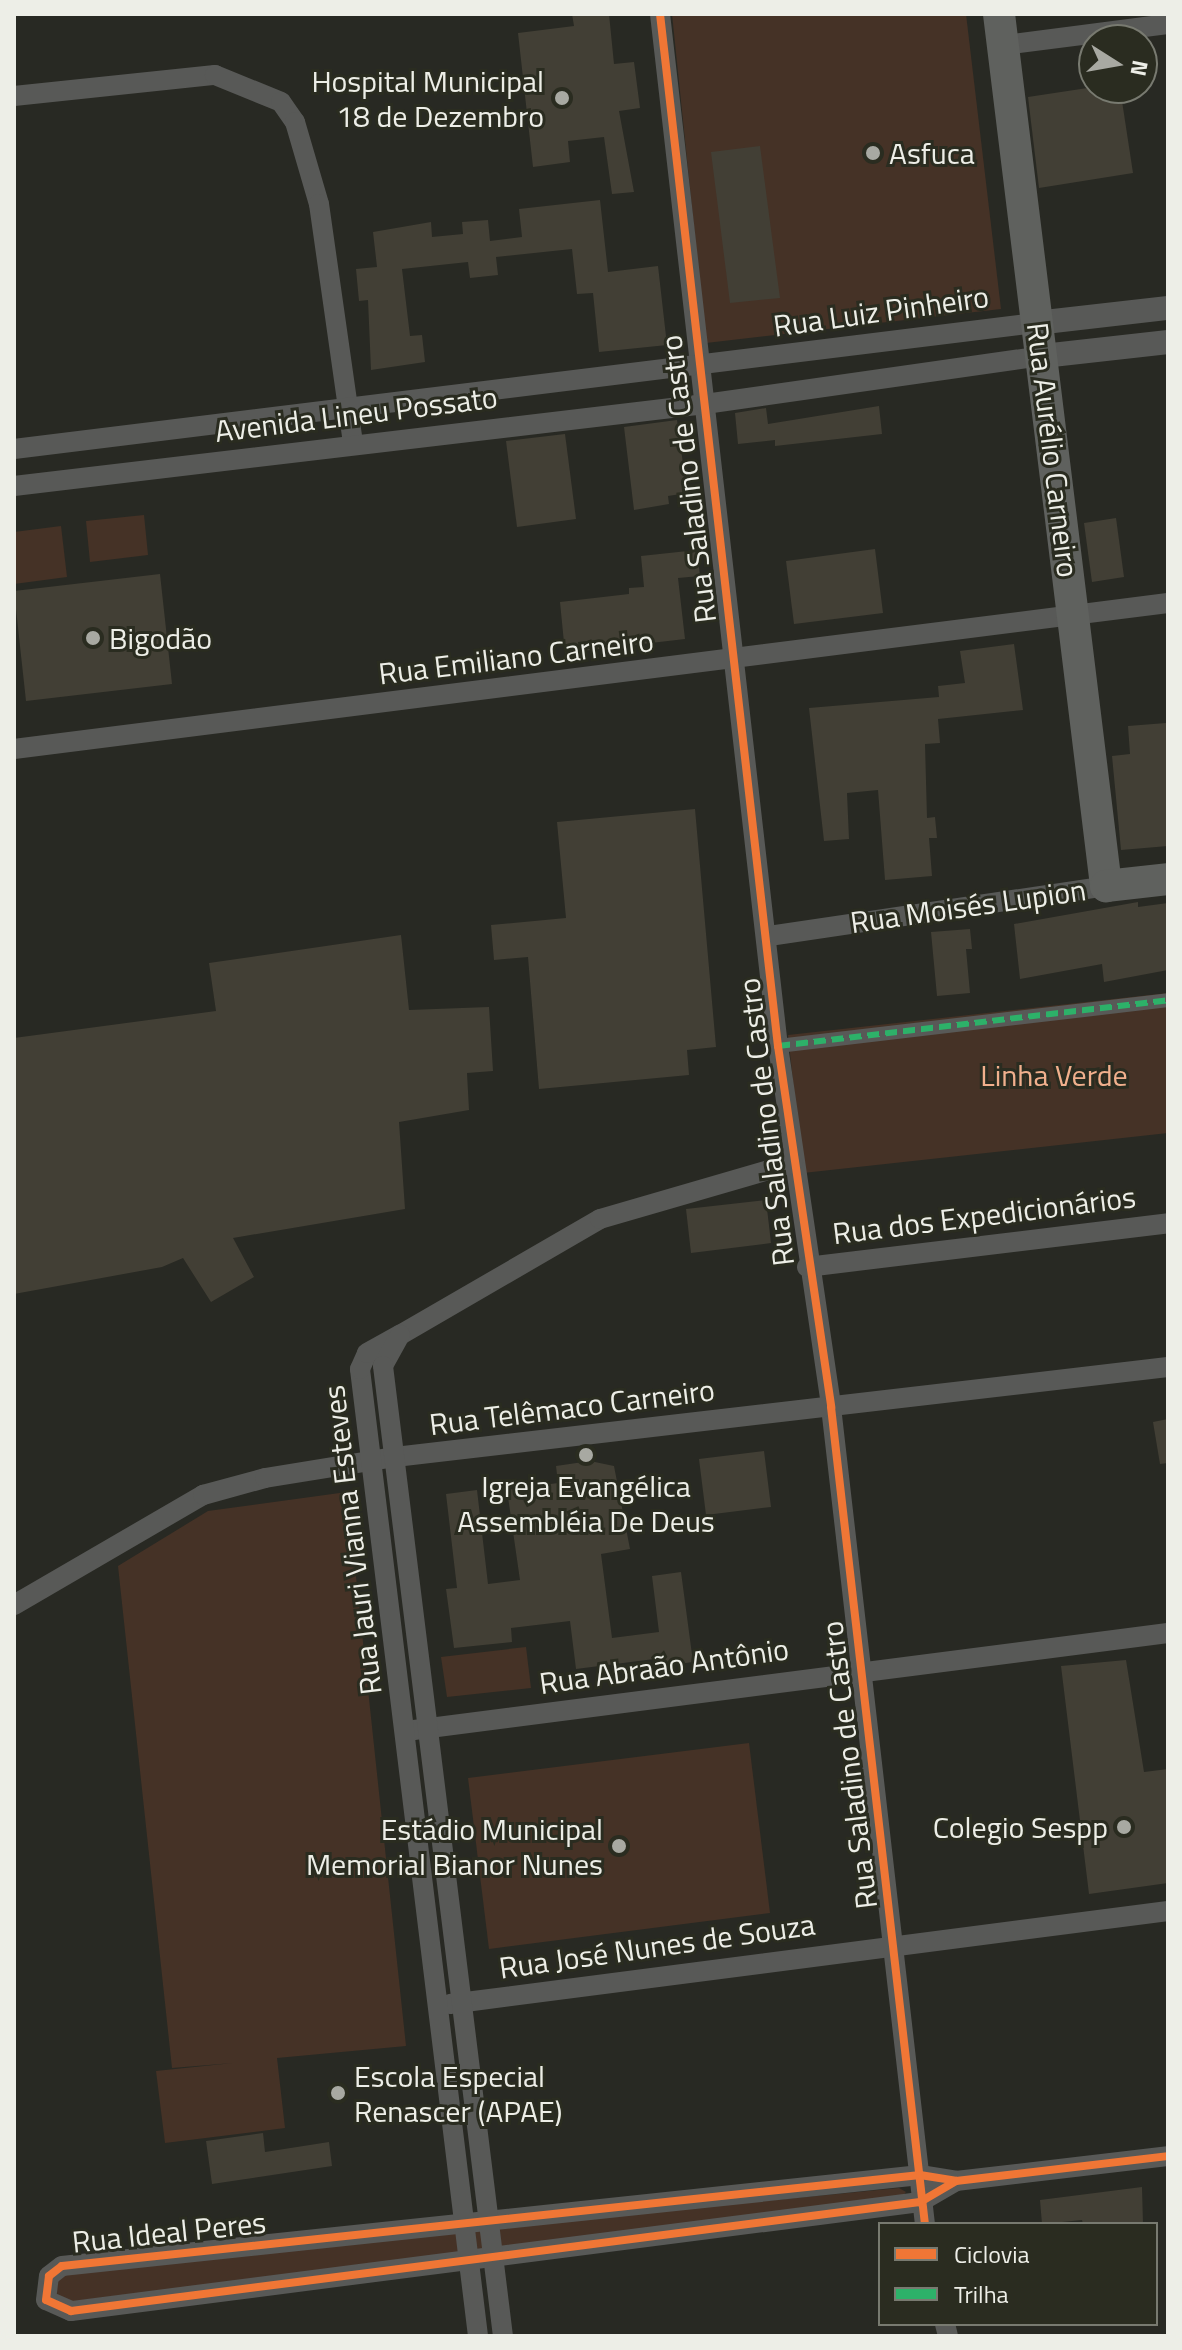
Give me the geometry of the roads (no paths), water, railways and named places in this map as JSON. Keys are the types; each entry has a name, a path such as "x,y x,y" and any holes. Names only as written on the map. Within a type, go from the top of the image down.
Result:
{"main road":[{"name":"Rua Aurélio Carneiro","path":"1001,30 1106,886"},
{"name":"Rua Moisés Lupion","path":"1106,886 1168,879"}],"street":[{"name":"Rua Saladino de Castro","path":"660,14 698,367 769,936 778,1046 807,1267 831,1407 925,2222"},
{"path":"1001,30 1168,24"},
{"path":"14,96 215,75 281,102 295,122 319,204 345,407 353,443"},
{"name":"Rua Luiz Pinheiro","path":"698,367 1168,308"},
{"path":"705,404 1043,356 1168,342"},
{"name":"Avenida Lineu Possato","path":"14,449 698,367"},
{"path":"565,383 570,419"},
{"name":"Avenida Lineu Possato","path":"14,486 353,443 705,404"},
{"name":"Rua Emiliano Carneiro","path":"14,749 1168,603"},
{"name":"Rua Moisés Lupion","path":"769,936 1106,886"},
{"path":"778,1046 1168,1000"},
{"path":"400,1335 600,1219 793,1163"},
{"name":"Rua dos Expedicionários","path":"807,1267 1168,1223"},
{"name":"Rua Jauri Vianna Esteves","path":"400,1335 383,1366 395,1457 440,2005 477,2225 493,2256 503,2336"},
{"name":"Rua Jauri Vianna Esteves","path":"400,1335 367,1353 360,1369 371,1461 462,2002 477,2225 470,2260 478,2336"},
{"name":"Rua Telêmaco Carneiro","path":"14,1605 203,1495 265,1478 395,1457 1168,1367"},
{"name":"Rua Abraão Antônio","path":"416,1730 862,1670 1168,1633"},
{"name":"Rua José Nunes de Souza","path":"440,2005 1168,1911"},
{"name":"Rua Ideal Peres","path":"956,2181 920,2202 71,2311 46,2300 49,2276 62,2266 477,2225 920,2175 956,2181 1168,2156"}],"place":[{"name":"Hospital Municipal 18 de Dezembro","path":"562,98"},
{"name":"Asfuca","path":"873,153"},
{"name":"Bigodão","path":"93,638"},
{"name":"Igreja Evangélica Assembléia De Deus","path":"586,1455"},
{"name":"Colegio Sespp","path":"1124,1827"},
{"name":"Estádio Municipal Memorial Bianor Nunes","path":"619,1846"},
{"name":"Escola Especial Renascer (APAE)","path":"338,2093"}],"park label":[{"name":"Linha Verde","path":"1054,1075"}]}
